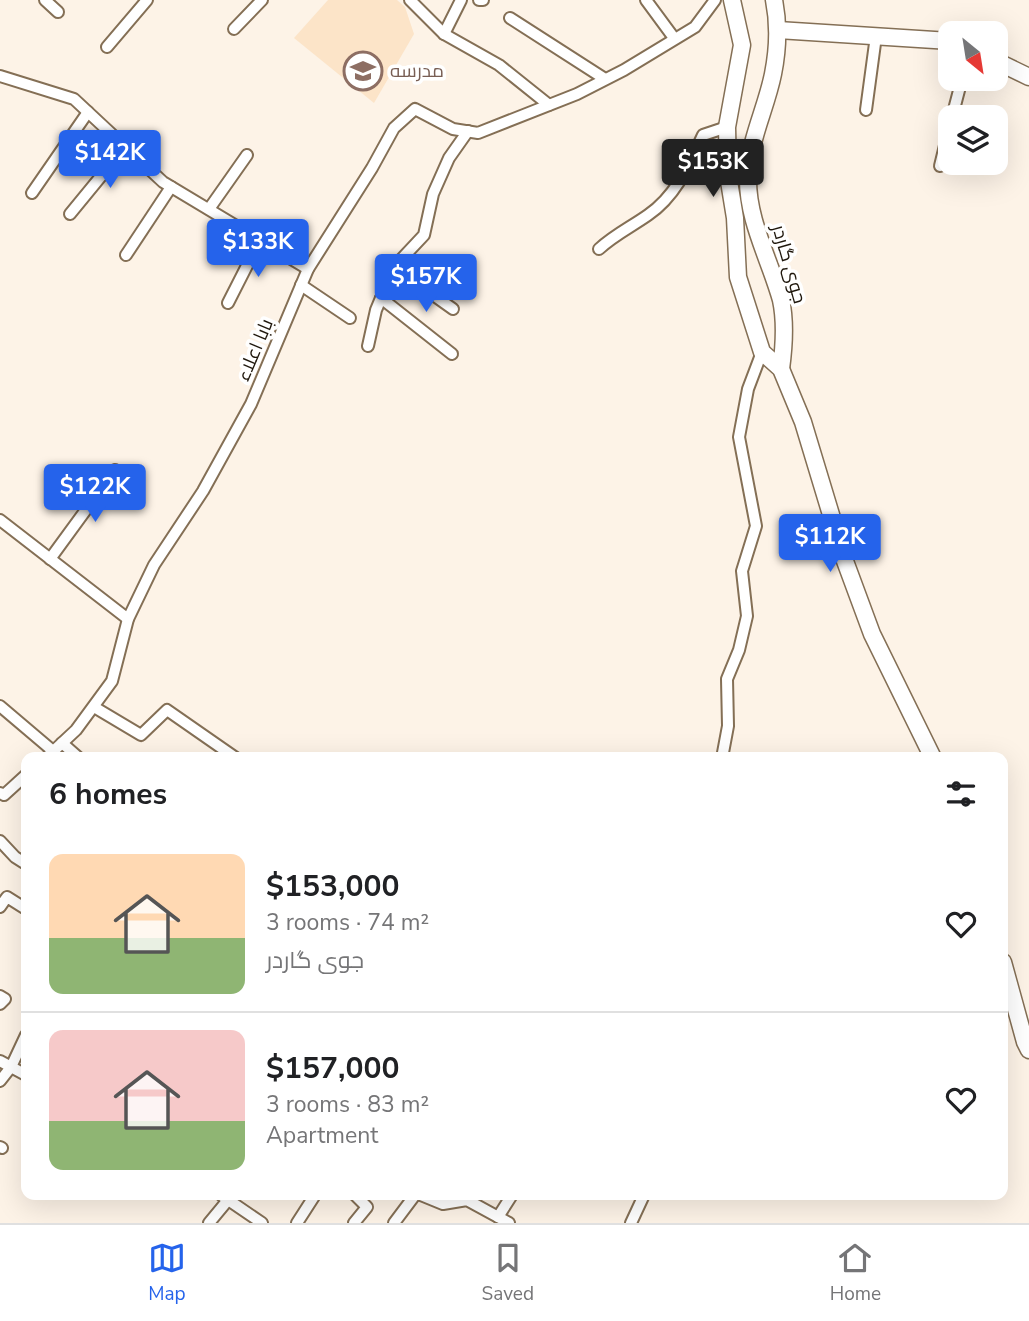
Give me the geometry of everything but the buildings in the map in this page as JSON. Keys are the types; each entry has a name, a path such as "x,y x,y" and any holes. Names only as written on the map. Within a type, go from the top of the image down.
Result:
{"street":[{"path":"45,0 58,12"},
{"path":"107,47 147,0"},
{"path":"234,30 262,0"},
{"path":"410,0 444,34 499,65 549,105"},
{"path":"444,34 461,0"},
{"path":"646,0 674,38"},
{"path":"368,346 381,298 394,267 424,235 433,194 449,158 468,131 478,133 605,79 695,27 715,0"},
{"path":"732,0 742,45 727,127 728,175 735,218 738,277 762,352 781,369 803,422 845,561 872,634 930,752"},
{"name":"جوی گاردر","path":"776,1 778,30 773,75 756,126 748,178 755,229 781,303 785,342 781,369"},
{"path":"510,18 605,79"},
{"path":"778,30 938,40"},
{"path":"866,110 876,36"},
{"path":"1008,67 1029,77"},
{"path":"1,77 74,99 163,182 308,269"},
{"name":"بابا اعلاء","path":"54,751 76,730 112,681 128,620 154,565 203,491 251,404 308,269 394,128 415,108 453,129 468,131"},
{"path":"33,193 88,113"},
{"path":"599,249 617,233 650,214 678,186 703,135 727,127 756,126"},
{"path":"71,214 125,147"},
{"path":"209,209 247,155"},
{"path":"126,255 172,187"},
{"path":"228,303 260,240"},
{"path":"394,267 453,309"},
{"path":"301,285 350,318"},
{"path":"381,298 452,354"},
{"path":"723,752 727,726 727,679 739,650 747,616 742,571 755,526 739,437 748,389 762,352"},
{"path":"50,559 116,470"},
{"path":"0,520 128,620"},
{"path":"0,706 54,751"},
{"path":"94,707 141,735 167,710 227,752"},
{"path":"0,793 4,795 21,780"},
{"path":"0,841 21,861"},
{"path":"0,907 7,897 21,906"},
{"path":"1008,980 1029,1050"},
{"path":"0,996 5,999 0,1004"},
{"path":"0,1081 11,1067 21,1046"},
{"path":"0,1061 21,1072"},
{"path":"209,1223 224,1200"},
{"path":"228,1200 262,1223"},
{"path":"297,1223 312,1200"},
{"path":"354,1223 367,1208 360,1200"},
{"path":"394,1223 411,1200"},
{"path":"433,1200 443,1204 460,1200"},
{"path":"471,1200 504,1220 510,1200"},
{"path":"631,1223 642,1200"}],"shaded area":[{"name":"مدرسه","path":"328,0 397,0 405,7 414,34 374,103 294,38"}],"place":[{"name":"مدرسه","path":"363,71"}]}
